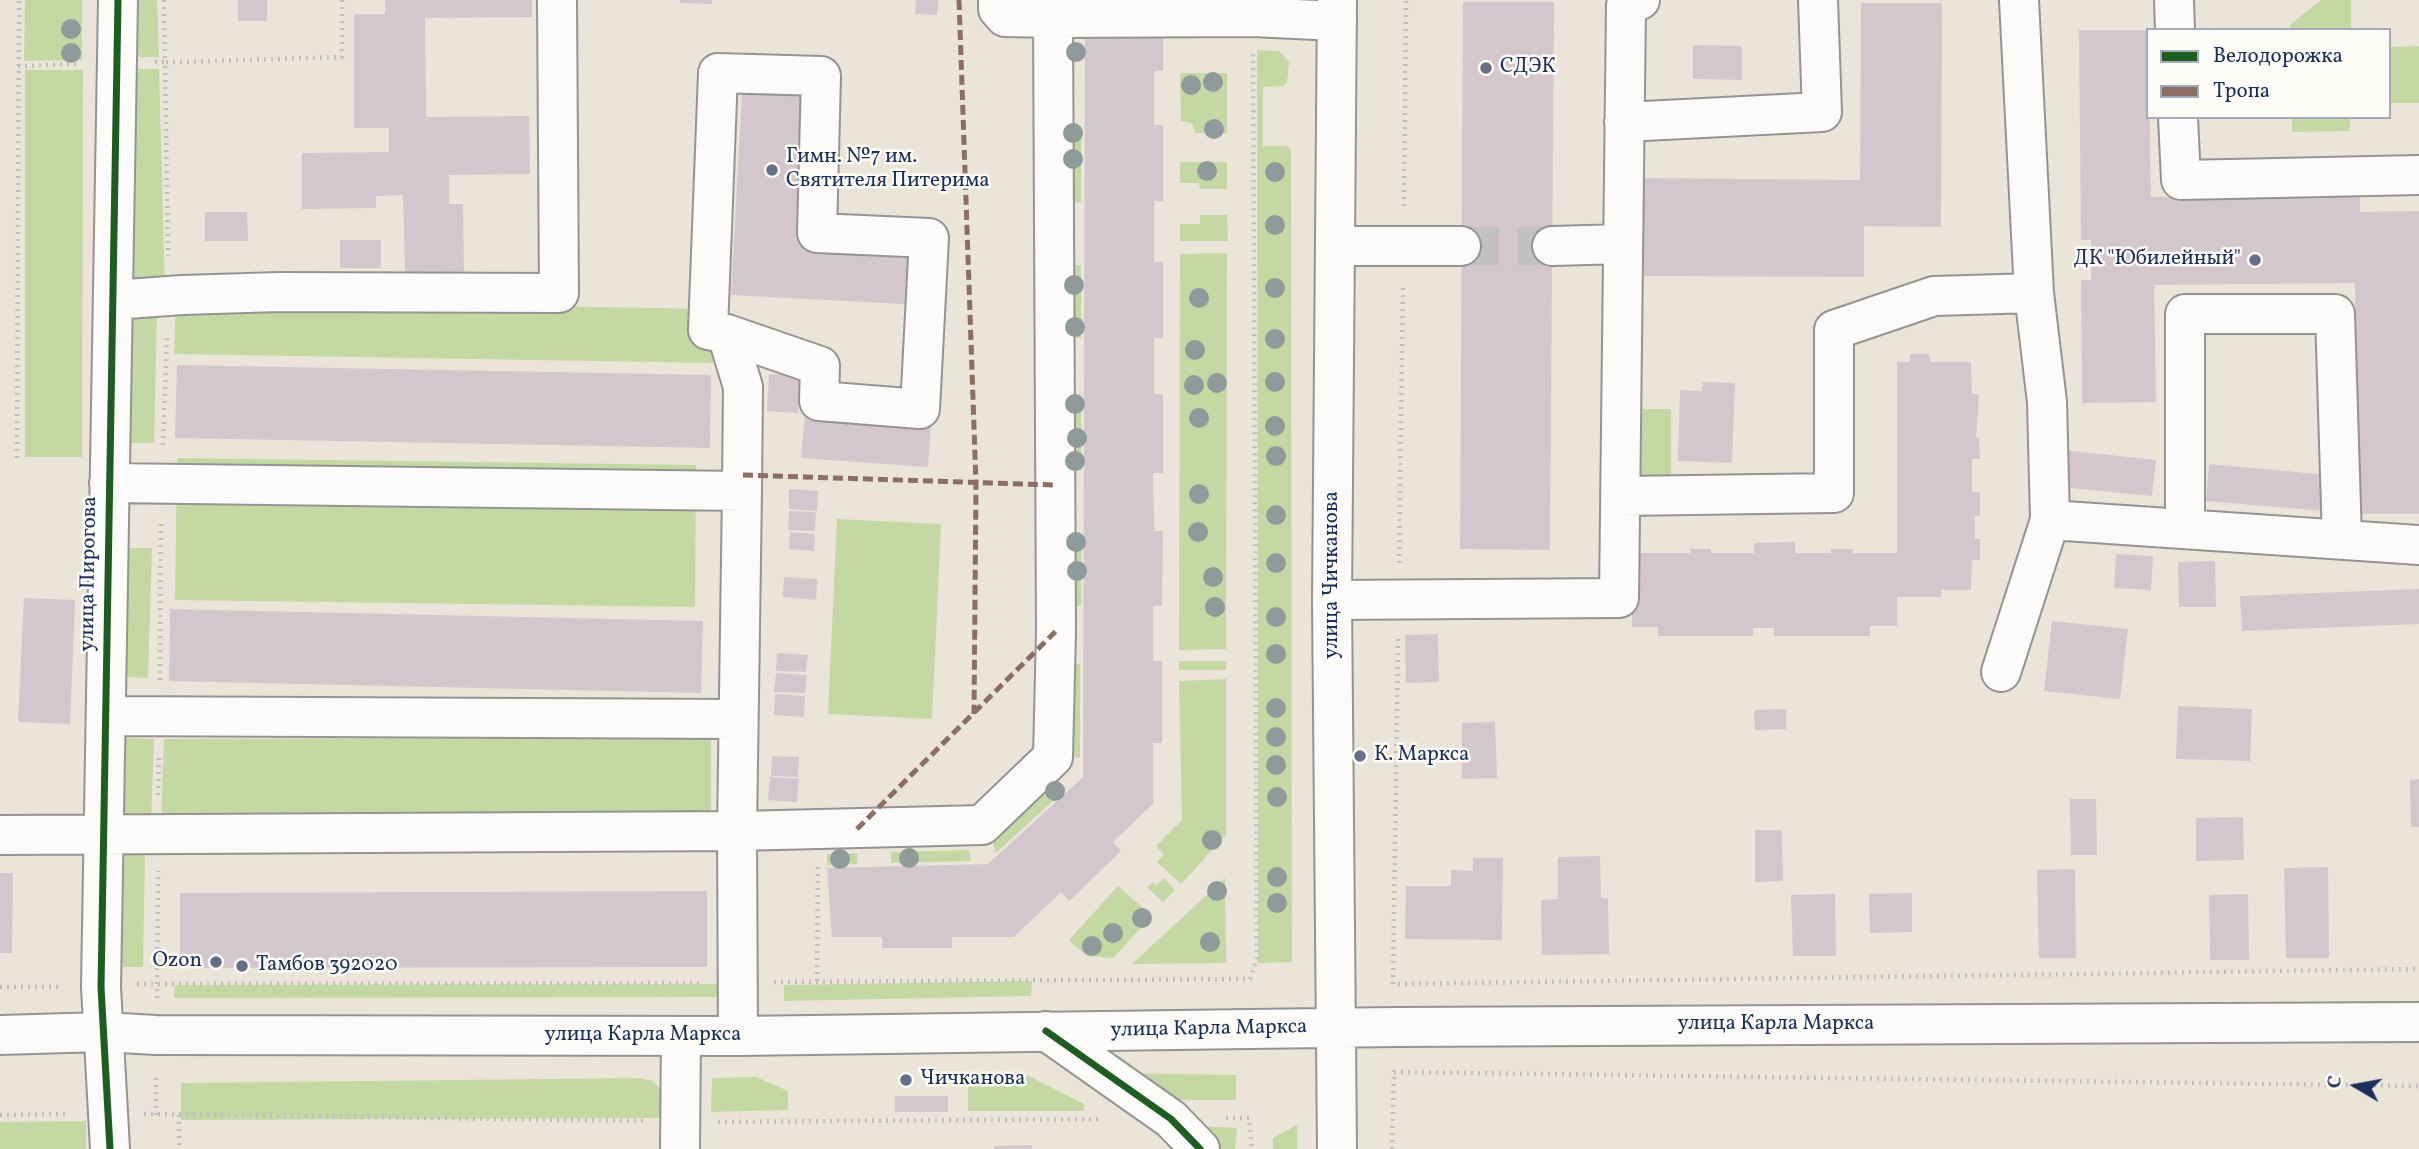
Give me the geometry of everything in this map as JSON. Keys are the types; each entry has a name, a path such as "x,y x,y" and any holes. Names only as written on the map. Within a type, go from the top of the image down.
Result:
{"main road":[{"name":"улица Пирогова","path":"110,1132 101,986 118,0"},
{"path":"113,300 279,292 559,293 557,0"},
{"path":"998,0 998,9 1005,17 1253,16 1337,10"},
{"path":"1332,600 1619,598 1626,5 1640,0"},
{"path":"1624,122 1822,112 1818,0"},
{"path":"2001,672 2050,520 2047,402 2034,293 2019,0"},
{"path":"2175,0 2175,28"},
{"name":"улица Чичканова","path":"1337,10 1332,600 1337,1149"},
{"path":"0,835 737,831 982,825 1054,757 1054,18"},
{"path":"718,73 821,76 817,233 929,238 920,409 818,401 820,366 727,334 708,330 718,73"},
{"path":"2178,119 2181,180 2419,175"},
{"path":"1552,246 1622,244"},
{"path":"1335,246 1461,246"},
{"path":"1622,496 1834,493 1834,330 1934,296 2034,293"},
{"path":"2185,527 2185,314 2335,314 2342,539"},
{"path":"727,334 743,387 737,831 738,1036"},
{"path":"109,483 742,491"},
{"path":"2050,520 2185,527 2419,545"},
{"path":"106,716 738,719"},
{"name":"улица Карла Маркса","path":"0,1035 103,1032 156,1035 738,1036 1336,1028 2419,1022"},
{"path":"1046,1031 1171,1119 1200,1149"},
{"path":"680,1135 681,1036"},
{"path":"88,1149 110,1132"}],"path":[{"path":"17,458 19,0"},
{"path":"164,0 165,62 177,62 342,57 342,0"},
{"path":"1406,0 1394,984 2419,969"},
{"path":"0,987 157,983 737,983 1250,979 1257,958 1253,16"},
{"path":"18,66 117,63"},
{"path":"817,981 818,830"},
{"path":"1392,1149 1394,1072 2419,1086"},
{"path":"0,1115 110,1132 179,1115 680,1135 1102,1119"},
{"path":"179,1115 179,1149"},
{"path":"1171,1119 1249,1118 1252,1149"}],"green space":[{"path":"25,0 82,0 82,60 24,61"},
{"path":"136,0 157,0 159,57 135,57"},
{"path":"2321,0 2351,0 2351,28 2290,28 2290,25"},
{"path":"2419,46 2419,103 2391,103 2391,47"},
{"path":"1257,50 1279,51 1289,62 1287,83 1283,86 1263,87 1263,146 1286,146 1291,149 1292,962 1258,963"},
{"path":"135,69 159,69 165,290 131,291"},
{"path":"25,70 83,70 82,457 25,457"},
{"path":"1180,73 1227,73 1227,133 1195,133 1192,123 1181,121"},
{"path":"2292,119 2350,119 2350,131 2292,132"},
{"path":"1081,126 1081,202 1069,203 1069,127"},
{"path":"1180,162 1227,162 1227,189 1200,189 1199,183 1180,183"},
{"path":"1200,215 1227,215 1228,241 1180,241 1180,224 1200,224"},
{"path":"1227,253 1226,649 1179,650 1180,254"},
{"path":"1070,265 1081,265 1081,338 1070,338"},
{"path":"176,300 714,309 713,363 174,354"},
{"path":"133,311 157,311 154,443 130,443"},
{"path":"1069,395 1081,395 1081,471 1069,471"},
{"path":"1641,409 1671,409 1671,504 1640,503"},
{"path":"177,458 696,465 695,607 175,600"},
{"path":"837,519 941,524 932,719 828,714"},
{"path":"1069,537 1081,537 1081,606 1069,606"},
{"path":"127,548 152,548 148,678 125,677"},
{"path":"1179,661 1226,661 1226,670 1179,670"},
{"path":"1080,664 1080,758 1069,755 1069,665"},
{"path":"1226,679 1226,835 1181,884 1157,862 1164,854 1156,846 1182,820 1179,681"},
{"path":"711,737 711,819 161,823 164,739"},
{"path":"125,738 154,739 151,823 123,822"},
{"path":"1056,782 1067,788 996,853 992,840"},
{"path":"969,850 971,861 891,863 891,852"},
{"path":"120,851 145,852 143,967 118,967"},
{"path":"857,853 857,864 827,865 827,854"},
{"path":"1164,878 1175,890 1163,902 1147,887 1153,882 1156,885"},
{"path":"1225,878 1226,963 1132,964"},
{"path":"1118,886 1152,916 1113,958 1087,956 1069,940"},
{"path":"1032,981 1031,996 784,1001 784,985"},
{"path":"724,984 724,997 174,998 175,985"},
{"path":"1118,1073 1236,1075 1236,1100 1147,1100"},
{"path":"1029,1076 1084,1104 1084,1111 968,1111 968,1078"},
{"path":"756,1077 788,1091 788,1110 711,1112 712,1078"},
{"path":"640,1078 653,1081 661,1090 661,1118 181,1120 181,1083"},
{"path":"86,1121 86,1149 0,1149 0,1122"},
{"path":"1182,1125 1237,1128 1235,1149 1208,1149"},
{"path":"1297,1125 1297,1149 1273,1149 1273,1138"}],"building":[{"path":"238,0 267,0 267,21 238,21"},
{"path":"385,0 532,0 532,17 425,18 426,117 529,116 530,174 449,175 449,204 463,204 464,273 405,273 403,195 376,196 376,208 302,209 302,153 389,152 389,128 354,128 354,14 385,14"},
{"path":"680,0 712,0 712,4 680,3"},
{"path":"916,0 938,0 937,15 915,14"},
{"path":"1463,2 1554,2 1550,550 1460,549"},
{"path":"1861,3 1942,3 1941,227 1864,226 1864,277 1644,276 1644,178 1860,180"},
{"name":"ДК \"Юбилейный\"","path":"2079,30 2146,30 2146,119 2150,119 2151,197 2360,195 2360,212 2419,211 2419,514 2357,514 2355,283 2154,285 2156,402 2082,403 2081,280 2091,280 2091,240 2081,240"},
{"path":"1085,32 1163,32 1163,71 1154,71 1154,125 1163,125 1163,201 1154,201 1154,262 1163,262 1163,338 1154,338 1154,394 1163,394 1163,473 1153,473 1154,531 1163,531 1162,606 1153,606 1153,661 1162,661 1162,743 1153,743 1153,804 1113,842 1121,851 1069,901 1061,892 1014,937 952,937 952,948 882,948 882,937 832,937 827,868 988,864 1083,777"},
{"path":"1693,45 1742,46 1742,80 1693,79"},
{"name":"Гимн. №7 им. Святителя Питерима","path":"743,74 812,77 803,242 924,248 921,305 731,295"},
{"path":"205,212 247,212 248,241 205,241"},
{"path":"340,240 381,240 381,268 340,268"},
{"path":"1910,354 1929,354 1930,362 1971,362 1972,394 1979,394 1976,438 1979,438 1980,459 1972,459 1972,492 1980,492 1980,516 1975,516 1975,539 1980,539 1980,560 1972,560 1971,590 1941,590 1941,597 1897,597 1897,626 1870,626 1870,636 1774,636 1774,628 1753,628 1753,636 1658,636 1658,627 1632,627 1632,553 1690,553 1690,549 1711,549 1711,553 1754,553 1754,543 1795,542 1795,553 1831,553 1831,549 1853,549 1853,553 1897,553 1897,362 1910,362"},
{"path":"177,365 711,375 710,448 175,438"},
{"path":"769,374 800,375 798,413 767,411"},
{"path":"1703,382 1735,383 1732,463 1678,461 1680,390 1702,391"},
{"path":"805,414 931,423 928,467 801,458"},
{"path":"2043,448 2156,460 2152,496 2039,485"},
{"path":"2209,464 2328,475 2324,511 2206,501"},
{"path":"789,489 818,491 817,511 789,509"},
{"path":"789,511 816,512 815,531 788,530"},
{"path":"790,532 815,534 814,551 789,549"},
{"path":"2116,554 2153,556 2151,590 2114,588"},
{"path":"2215,561 2216,607 2179,607 2178,562"},
{"path":"784,577 817,579 816,600 783,597"},
{"path":"2419,589 2419,624 2242,631 2240,596"},
{"path":"24,598 75,600 70,724 18,722"},
{"path":"170,609 703,621 701,693 169,681"},
{"path":"2052,621 2128,629 2120,699 2044,691"},
{"path":"1438,634 1439,682 1406,683 1405,635"},
{"path":"777,653 808,655 806,672 776,671"},
{"path":"776,673 807,675 805,693 774,692"},
{"path":"775,694 805,696 804,717 774,715"},
{"path":"2178,706 2252,709 2250,761 2176,759"},
{"path":"1786,709 1786,729 1755,730 1754,710"},
{"path":"1495,722 1497,778 1462,779 1462,723"},
{"path":"772,756 799,757 798,777 771,776"},
{"path":"770,777 799,779 797,802 768,800"},
{"path":"2419,779 2419,827 2411,827 2410,780"},
{"path":"2070,799 2096,799 2097,855 2071,855"},
{"path":"2243,817 2244,860 2196,861 2196,818"},
{"path":"1755,830 1782,830 1783,881 1755,882"},
{"path":"1600,856 1601,898 1608,898 1609,954 1542,955 1541,900 1558,899 1558,857"},
{"path":"1473,858 1503,858 1502,940 1405,939 1406,886 1451,886 1451,870 1473,871"},
{"path":"2328,867 2329,958 2286,958 2284,868"},
{"path":"2075,869 2076,958 2039,958 2037,870"},
{"path":"0,873 13,873 12,953 0,953"},
{"path":"707,891 707,967 180,968 180,893"},
{"path":"1912,893 1912,932 1870,933 1869,894"},
{"path":"1835,894 1836,956 1793,956 1791,895"},
{"path":"2248,894 2249,960 2210,960 2209,895"},
{"path":"895,1096 948,1096 948,1112 895,1112"},
{"path":"1032,1145 1032,1149 994,1149 994,1146"}],"tunnel":[{"path":"1461,246 1552,246"}],"marked path":[{"path":"959,0 976,484 974,714"},
{"path":"743,475 1055,485"},
{"path":"857,829 1056,631"}],"cycle path":[{"path":"110,1149 101,987 118,0"},
{"path":"1046,1031 1171,1119 1200,1149"}],"place":[{"name":"СДЭК","path":"1486,68"},
{"name":"Гимн. №7 им. Святителя Питерима","path":"772,170"},
{"name":"ДК \"Юбилейный\"","path":"2255,260"},
{"name":"К. Маркса","path":"1360,756"},
{"name":"Ozon","path":"216,962"},
{"name":"Тамбов 392020","path":"242,966"},
{"name":"Чичканова","path":"906,1080"}]}
